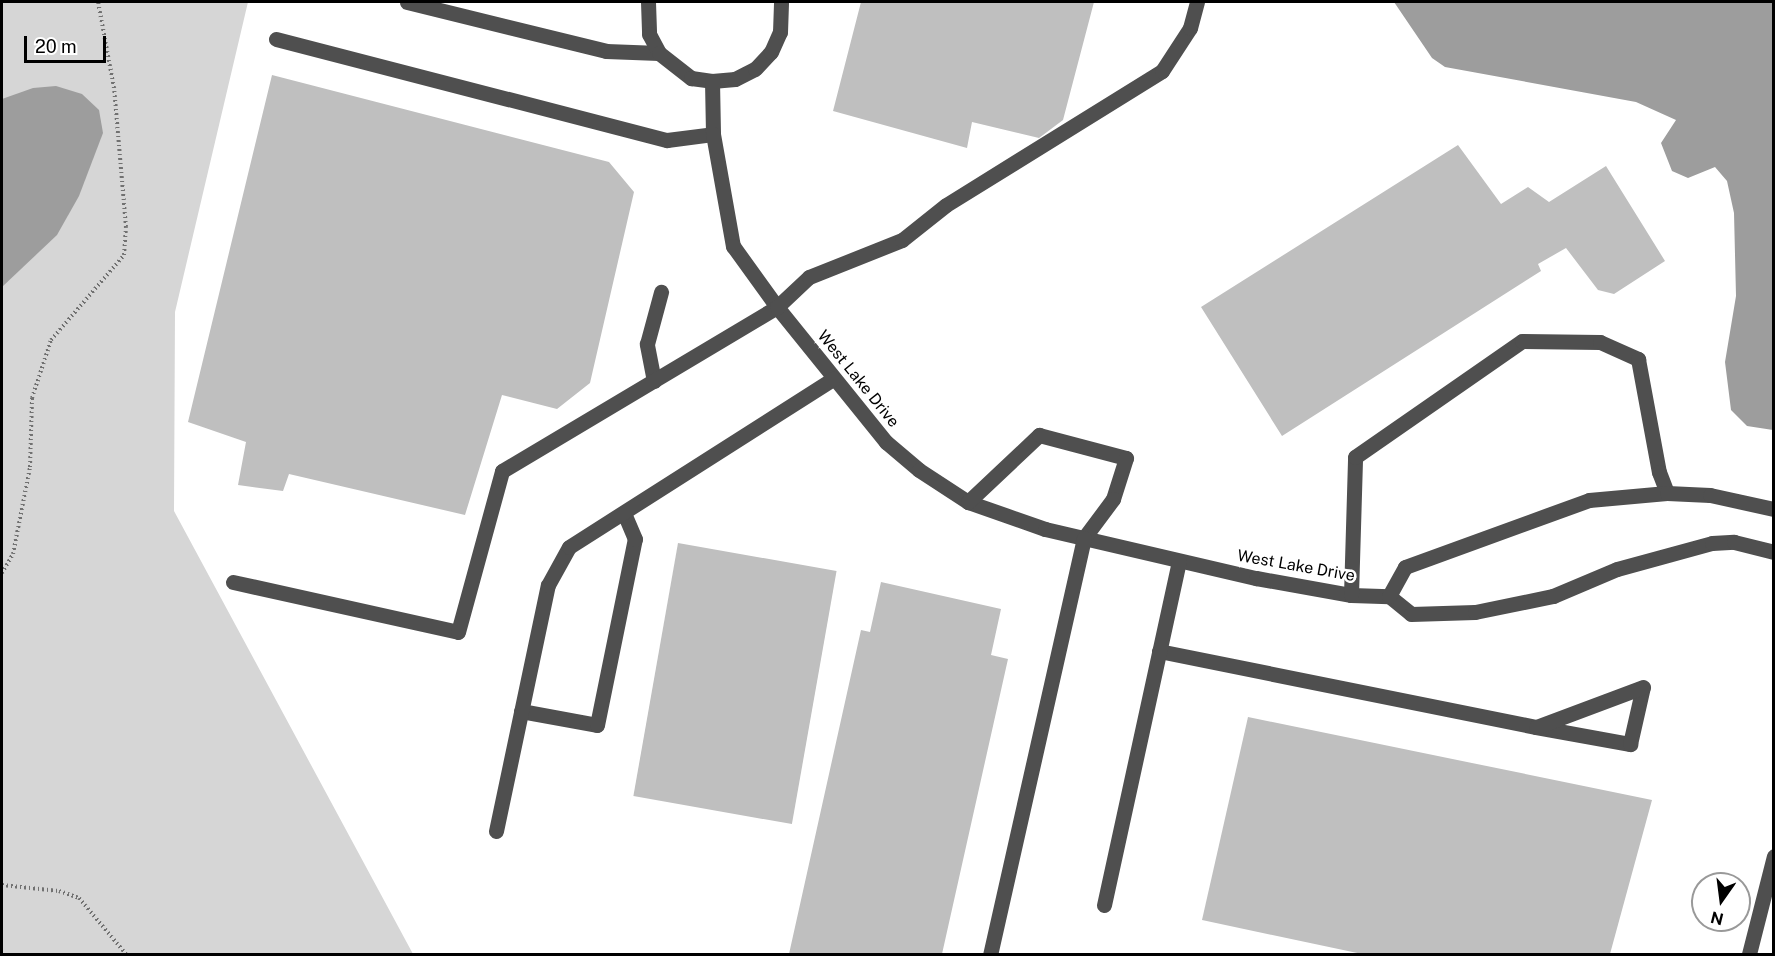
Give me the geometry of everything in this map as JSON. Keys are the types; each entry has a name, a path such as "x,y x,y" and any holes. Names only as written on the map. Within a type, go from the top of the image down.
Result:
{"street":[{"path":"407,2 606,51 658,52"},
{"path":"648,2 649,34 658,52 691,78 712,81 745,74 771,52 780,32 781,2"},
{"path":"233,582 458,632 502,471 777,307 809,277 902,240 946,205 1162,71 1190,28 1197,2"},
{"path":"276,39 667,140 713,134"},
{"name":"West Lake Drive","path":"712,81 713,134 734,246 777,307 833,379 886,442 919,470 968,502 1005,518 1179,561 1351,595 1389,596"},
{"path":"654,381 647,344 662,292"},
{"path":"1351,595 1355,457 1522,341 1600,342 1638,359 1659,471 1667,493"},
{"path":"496,831 548,585 569,548 624,515 833,379"},
{"path":"968,502 1038,435 1126,458 1113,499 1084,538 990,954"},
{"path":"1773,509 1710,495 1667,493 1589,500 1547,513 1405,567 1389,596 1412,614 1475,612 1552,596 1617,568 1712,543 1734,542 1773,552"},
{"path":"521,711 597,725 635,539 624,515"},
{"path":"1104,905 1179,561"},
{"path":"1159,651 1536,727 1630,744 1643,687 1536,727"},
{"path":"1749,954 1773,856"}],"path":[{"path":"2,573 13,554 30,467 32,398 51,340 123,255 126,227 114,88 98,2"},
{"path":"2,885 79,898 126,954"}],"shaded area":[{"path":"2,2 248,2 175,312 174,511 413,954 2,954"},
{"path":"1394,2 1773,2 1773,430 1747,426 1731,410 1725,362 1736,296 1734,213 1727,181 1715,167 1688,178 1672,171 1661,143 1676,120 1636,102 1445,67 1432,58"},
{"path":"56,86 82,94 99,110 103,133 79,196 57,235 2,287 2,99 33,88"}],"building":[{"path":"861,2 1094,2 1063,120 1039,138 972,122 967,148 833,111"},
{"path":"272,75 609,162 634,192 590,383 557,409 502,395 465,515 289,474 283,491 238,485 246,442 188,422"},
{"path":"1458,145 1501,204 1528,187 1549,202 1606,166 1665,261 1614,294 1598,290 1566,248 1538,264 1541,271 1282,436 1201,307"},
{"path":"678,543 837,571 792,824 633,796"},
{"path":"881,582 1001,609 991,655 1008,659 942,954 789,954 861,630 870,632"},
{"path":"1248,717 1652,800 1610,954 1362,954 1202,920"}]}
